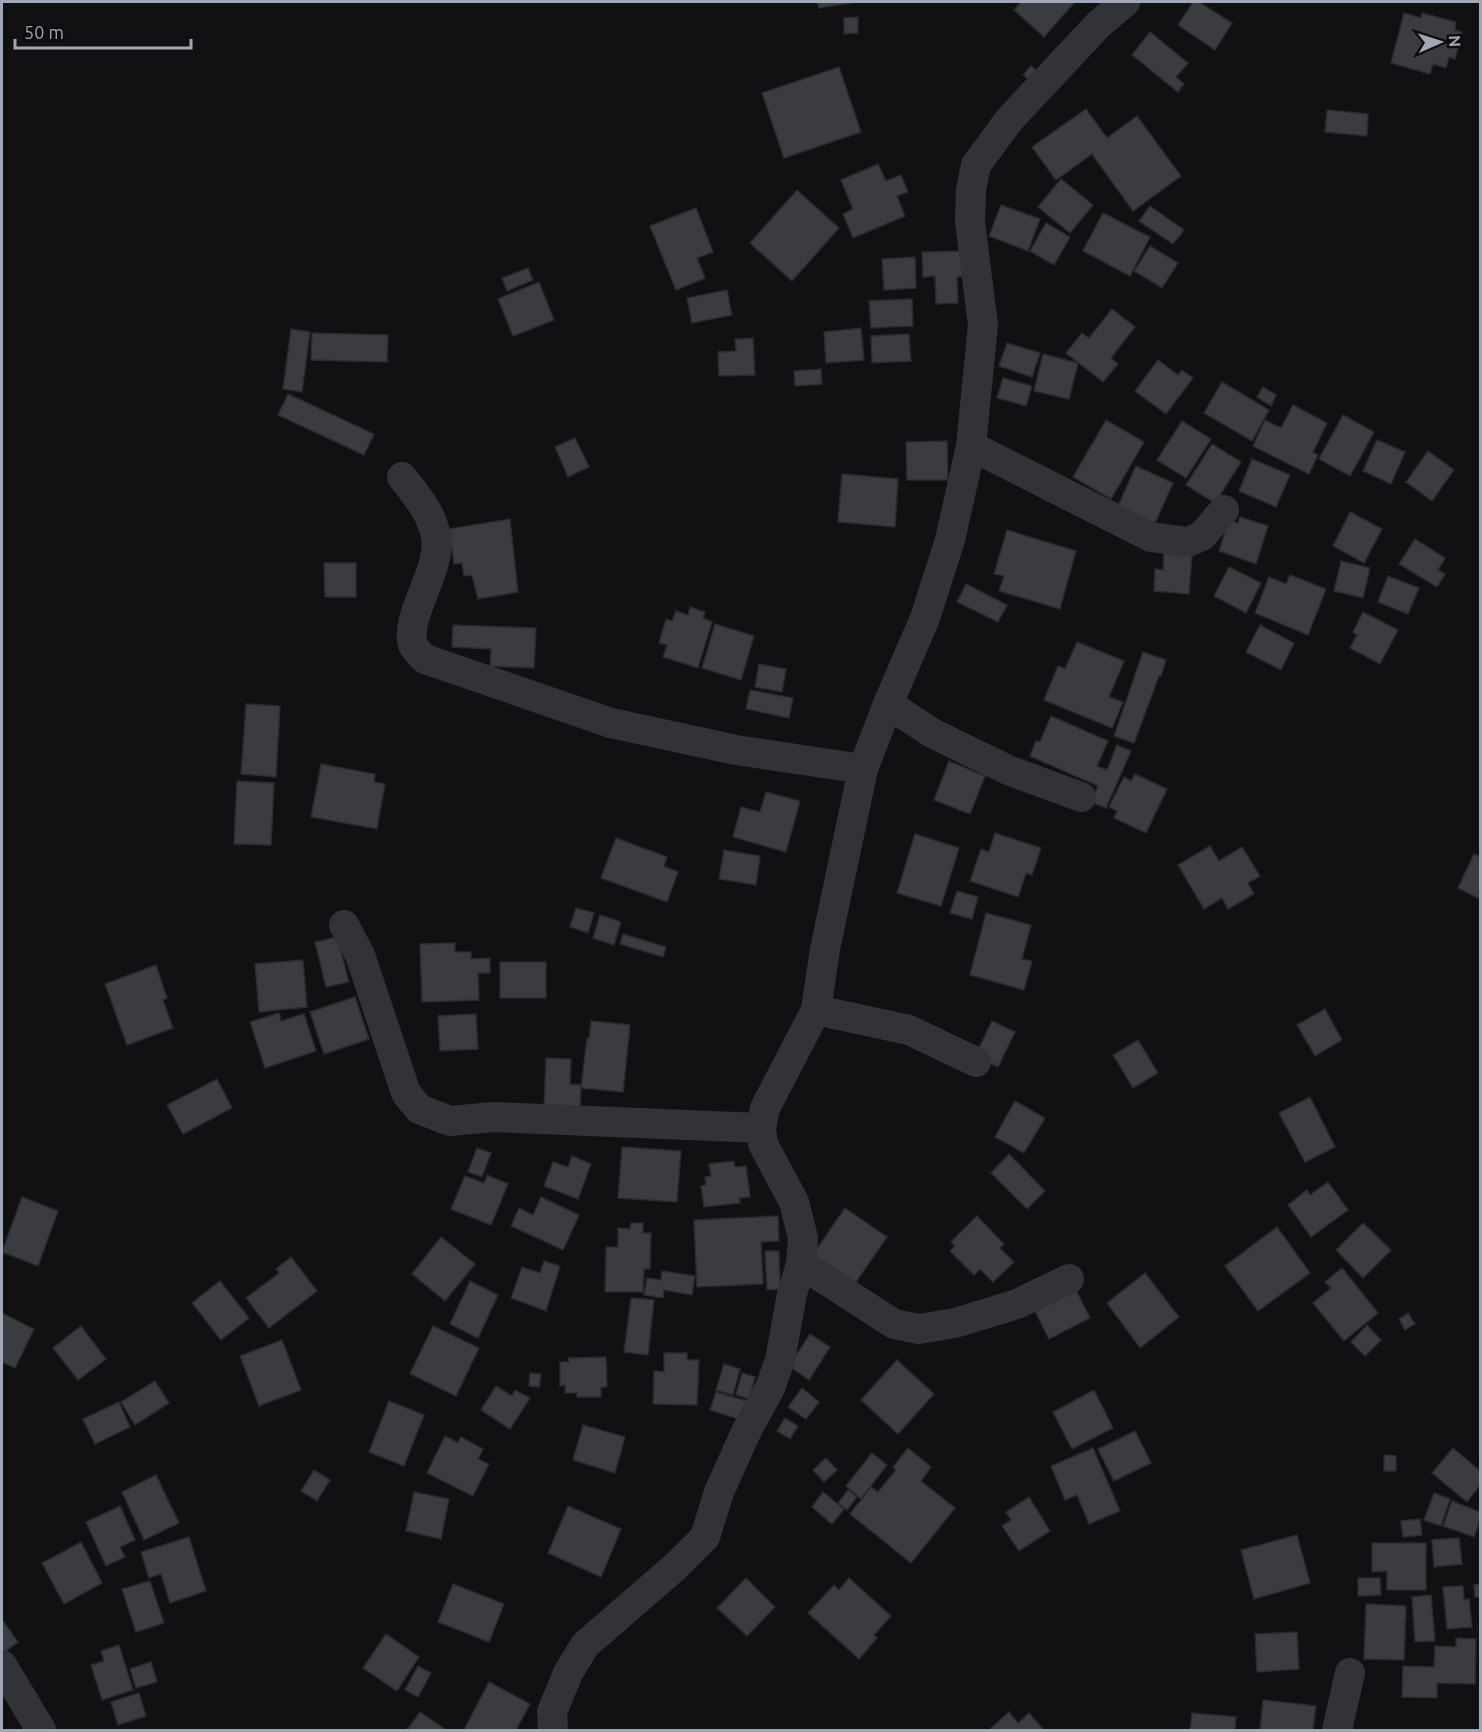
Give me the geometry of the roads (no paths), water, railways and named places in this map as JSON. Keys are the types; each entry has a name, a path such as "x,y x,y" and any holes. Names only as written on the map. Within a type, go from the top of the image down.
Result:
{"street":[{"path":"553,1731 552,1712 568,1673 585,1645 675,1567 705,1537 719,1492 747,1430 770,1388 780,1360 792,1294 801,1264 802,1238 794,1202 763,1144 760,1128 765,1108 816,1010 825,949 863,769 928,607 950,540 971,446 983,325 970,222 971,190 976,165 1009,120 1099,24 1125,2"},
{"path":"971,446 1150,537 1188,542 1202,536 1224,510"},
{"path":"402,477 430,514 437,539 432,571 411,629 414,646 425,659 611,723 736,750 863,769"},
{"path":"888,704 932,733 1008,770 1081,797"},
{"path":"344,925 360,954 406,1093 419,1109 450,1121 493,1117 760,1128"},
{"path":"816,1010 909,1030 976,1062"},
{"path":"801,1264 894,1324 919,1329 955,1323 1017,1304 1069,1280"},
{"path":"2,1665 41,1731"},
{"path":"1337,1731 1350,1673"}]}
